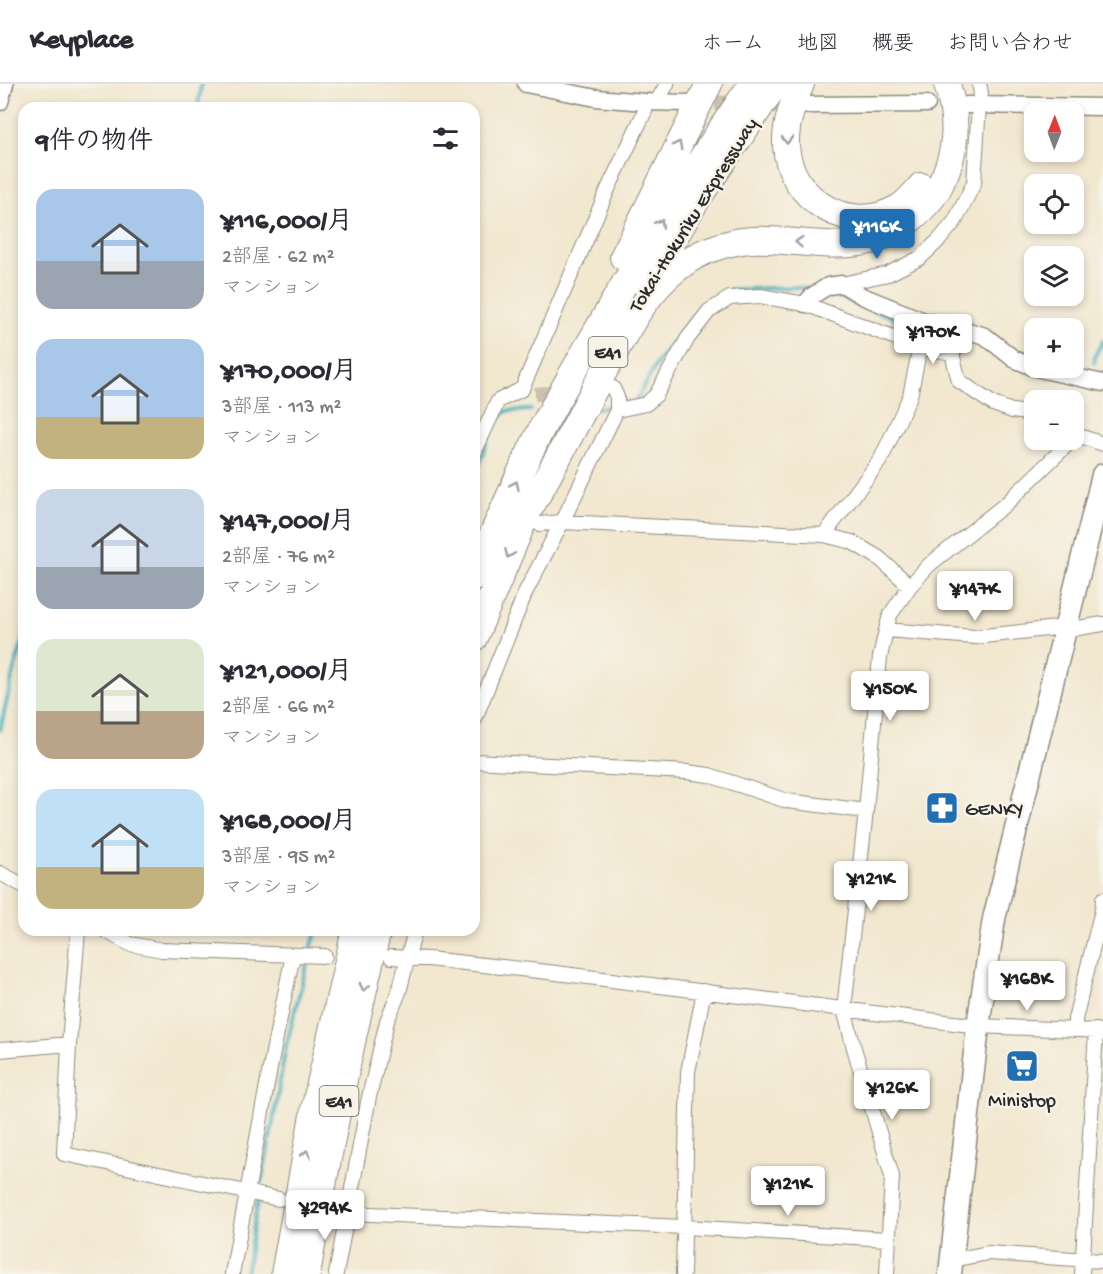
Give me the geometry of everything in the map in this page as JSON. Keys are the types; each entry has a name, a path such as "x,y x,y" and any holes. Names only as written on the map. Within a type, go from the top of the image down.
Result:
{"highway":[{"path":"544,425 640,221 709,84"},
{"name":"Tokai-Hokuriku Expressway","path":"480,564 544,425 594,336 675,199 752,84"},
{"name":"Tokai-Hokuriku Expressway","path":"480,626 531,522 566,430 613,342 698,198 776,84"},
{"path":"531,522 548,478 618,346 641,308 661,283 680,266 699,254 742,241 767,240 828,245 855,243 880,238 902,227 922,210 938,190 949,169 954,148 955,126 947,84"},
{"path":"804,95 792,107 787,126 786,146 789,164 797,181 810,197 825,208 842,215 864,218 882,215 899,208 926,179 934,161 939,139 940,119 936,98 929,94"},
{"path":"951,1267 978,1026 994,919 1052,683 1068,628 1103,475"},
{"path":"1068,628 1086,594 1103,541"},
{"name":"E41","path":"284,1274 314,1110 354,936"},
{"name":"E41","path":"307,1274 336,1115 377,936"}],"street":[{"path":"0,102 5,84"},
{"path":"526,84 596,98 689,103"},
{"path":"480,440 498,401 528,391 608,189 645,111 660,96 667,84"},
{"path":"805,304 812,296 828,286 888,274 920,258 955,222 974,183 973,105 981,93 979,84"},
{"path":"804,95 929,94"},
{"path":"973,105 1103,107"},
{"path":"842,284 862,296 924,321 985,336 1014,359 1035,368 1103,383"},
{"path":"480,706 526,591 562,522 616,401 646,404 656,395 688,338 709,311 730,298 760,296 805,304 920,346 952,353"},
{"path":"962,329 952,353 959,381 993,404 1024,413"},
{"path":"824,535 881,459 910,396 920,346"},
{"path":"1084,439 1103,444"},
{"path":"887,1274 892,1176 844,1009 880,657 885,630 890,615 910,586 929,565 1007,503 1061,450"},
{"path":"531,522 824,535 852,542 879,558 910,586"},
{"path":"885,630 975,638 1103,624"},
{"path":"480,761 708,775 787,801 866,811"},
{"path":"0,873 18,883"},
{"path":"1075,1029 1075,1019 1103,899"},
{"path":"78,936 69,1044 64,1154 273,1197"},
{"path":"115,936 130,944 162,950 323,956"},
{"path":"336,1274 341,1211 387,1021 399,992 413,936"},
{"path":"232,1274 296,955"},
{"path":"391,957 548,972 978,1026 1099,1030 1082,1274"},
{"path":"683,1274 688,1072 704,991"},
{"path":"0,1050 69,1044"},
{"path":"341,1211 888,1239"},
{"path":"951,1267 988,1253 1103,1261"}],"waterway":[{"path":"199,102 201,84"},
{"path":"636,401 658,361 705,303 730,290 796,287 806,289"},
{"path":"827,293 896,319"},
{"path":"920,328 947,338"},
{"path":"1094,363 1095,355 1103,341"},
{"path":"595,408 615,407"},
{"path":"480,462 486,443 506,411 531,410"},
{"path":"0,730 18,657"},
{"path":"310,952 315,936"},
{"path":"246,1274 286,1046 308,960"}],"tunnel":[{"path":"691,103 801,105"},
{"path":"535,394 563,392"},
{"path":"480,534 496,532"}],"place":[{"name":"GENKY","path":"942,808"},
{"name":"Ministop","path":"1022,1066"}]}
